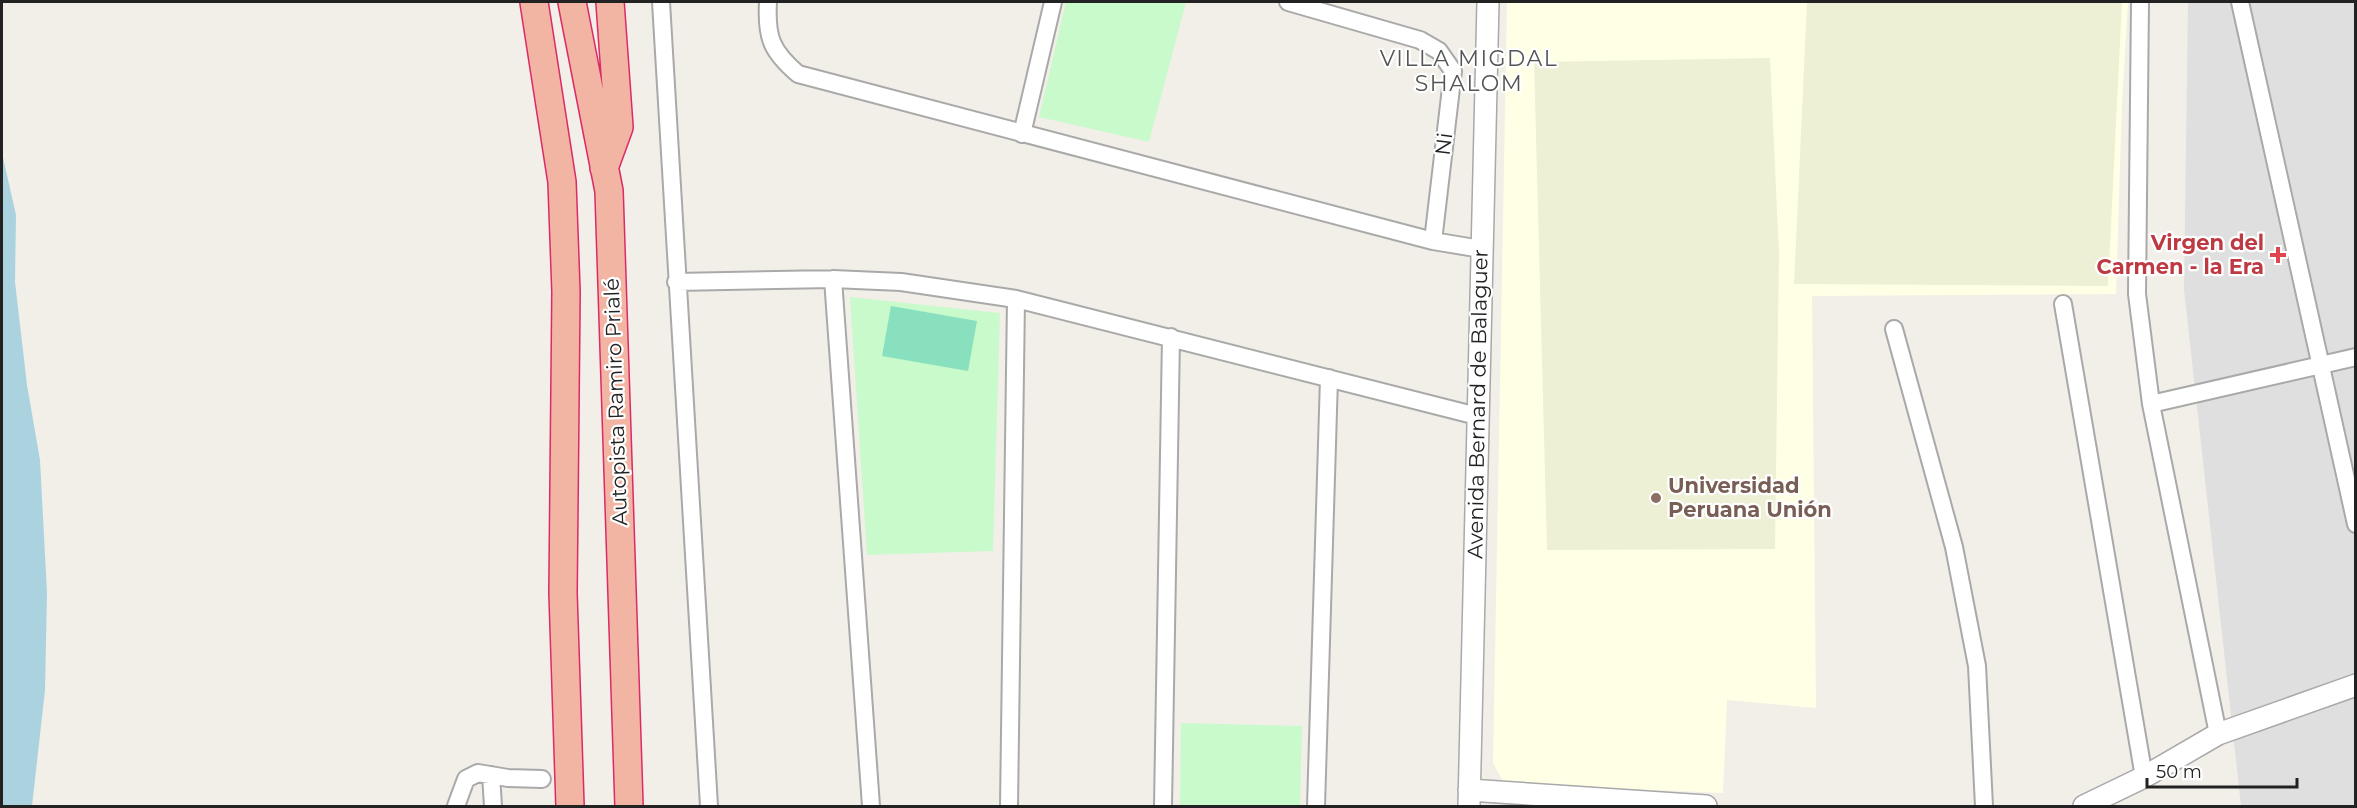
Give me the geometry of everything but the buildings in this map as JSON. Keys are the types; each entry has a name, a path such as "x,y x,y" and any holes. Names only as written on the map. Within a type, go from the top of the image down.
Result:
{"highway":[{"path":"534,2 562,182 566,292 563,593 570,807"},
{"name":"Autopista Ramiro Prialé","path":"572,2 609,190 629,807"},
{"path":"604,168 619,127 610,2"}],"street":[{"path":"661,2 709,807"},
{"path":"768,2 767,23 777,56 798,74 1433,241 1481,249"},
{"path":"1022,134 1053,2"},
{"name":"Ni","path":"1288,2 1420,40 1440,51 1453,71 1433,241"},
{"name":"Avenida Bernard de Balaguer","path":"1469,798 1488,2"},
{"path":"2140,2 2137,294 2151,404 2218,734"},
{"path":"2240,2 2355,524"},
{"path":"676,282 833,279 901,282 1016,298 1478,416"},
{"path":"833,279 871,807"},
{"path":"1009,807 1016,298"},
{"path":"2063,304 2144,777"},
{"path":"1894,328 1954,547 1977,666 1984,807"},
{"path":"1163,807 1171,338"},
{"path":"2151,404 2355,357"},
{"path":"1316,807 1329,378"},
{"path":"2084,807 2144,777 2218,734 2355,685"},
{"path":"456,807 466,779 478,773 542,779"},
{"path":"491,775 493,807"},
{"path":"1469,798 1706,807"}],"shaded area":[{"name":"Universidad Peruana Unión","path":"1507,2 2128,2 2122,103 2116,294 1812,296 1816,708 1727,700 1723,793 1504,783 1493,763"},
{"path":"1807,2 2122,2 2108,286 1794,284"},
{"path":"2188,2 2355,2 2355,806 2241,806 2184,289"},
{"path":"1770,58 1779,253 1775,549 1547,550 1534,62"}],"green space":[{"path":"1066,2 1186,2 1149,142 1039,117"},
{"path":"850,297 1000,313 993,551 867,555"},
{"path":"891,306 977,321 968,371 882,356"},
{"path":"1181,723 1302,726 1300,806 1180,806"}],"water":[{"path":"2,153 16,215 15,282 27,385 40,460 47,593 45,690 32,806 2,806"}],"place":[{"name":"Virgen del Carmen - la Era","path":"2278,255"},
{"name":"Universidad Peruana Unión","path":"1656,498"}],"district":[{"name":"VILLA MIGDAL SHALOM","path":"1469,70"}]}
